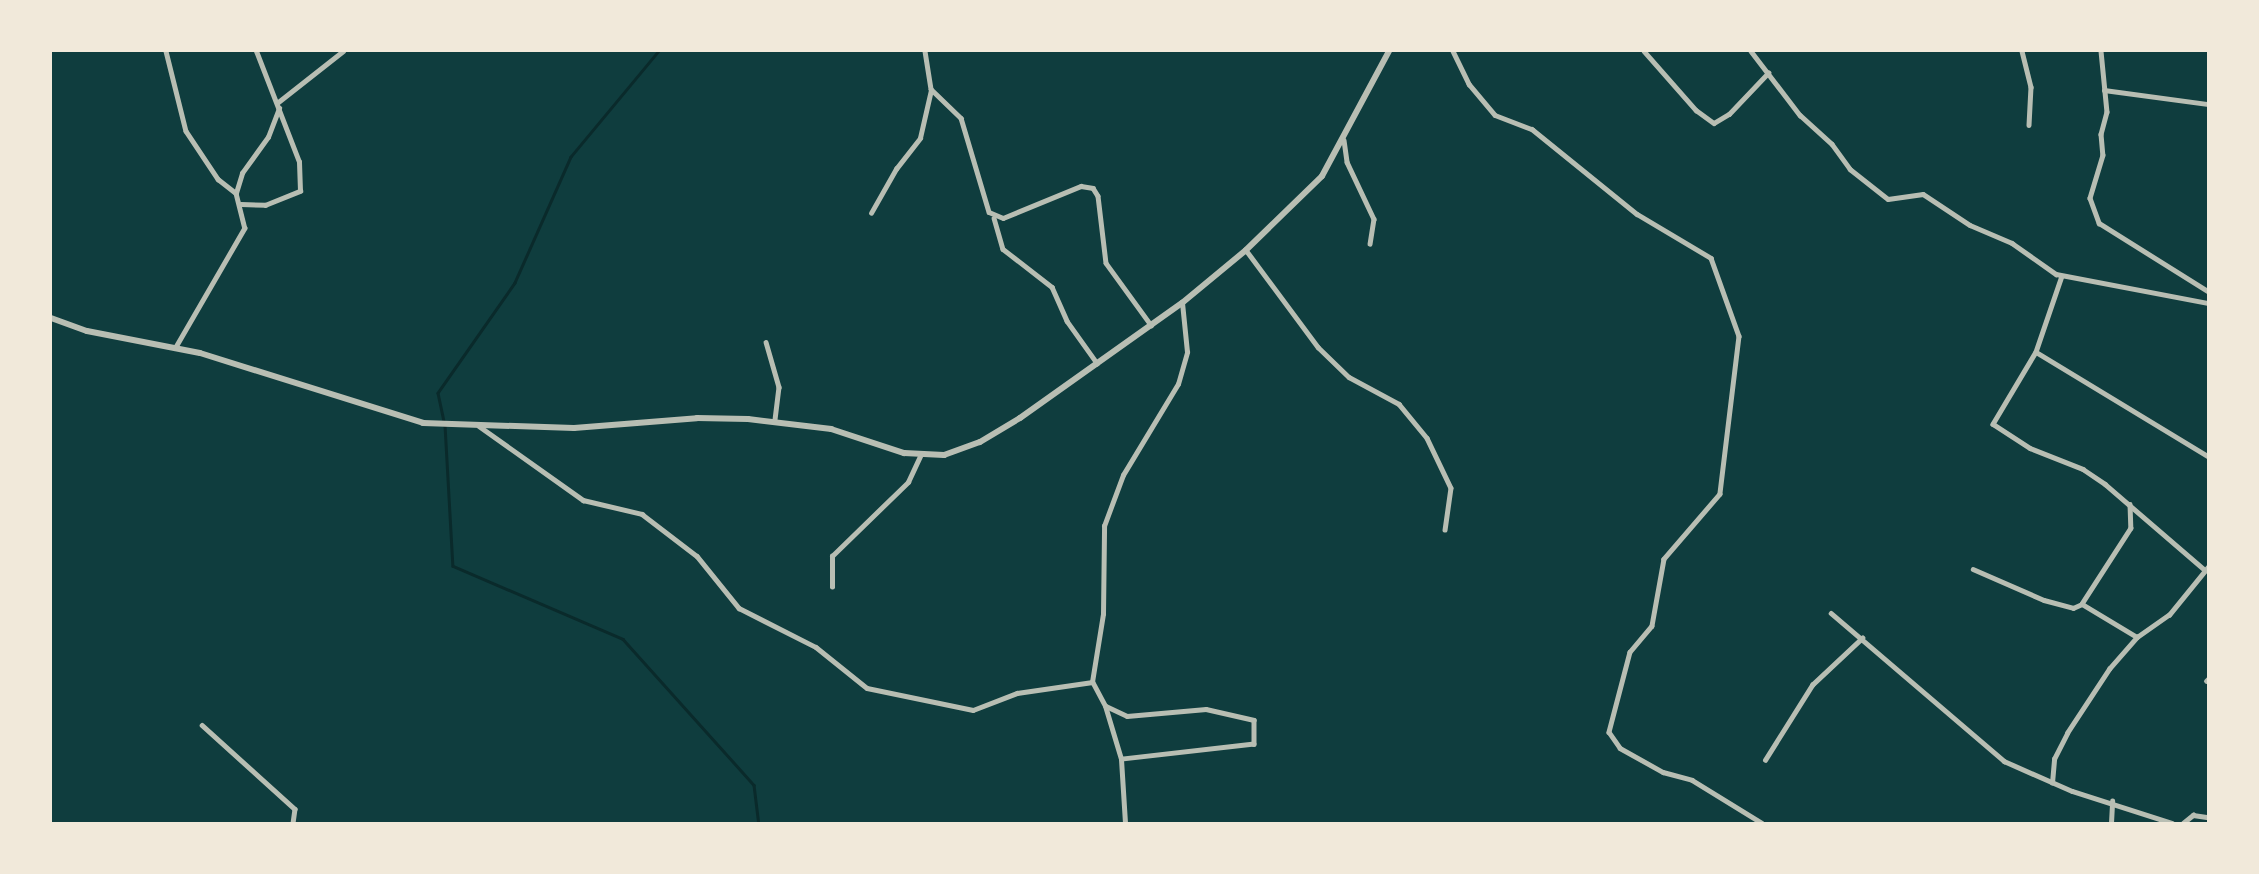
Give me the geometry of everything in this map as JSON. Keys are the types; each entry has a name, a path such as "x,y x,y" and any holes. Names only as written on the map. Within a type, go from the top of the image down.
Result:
{"street":[{"path":"166,51 186,131 218,178 236,192 245,228 242,240 218,268 176,347"},
{"path":"241,204 265,205 300,191 299,162 256,51"},
{"path":"236,192 242,173 268,137 278,106 343,51"},
{"path":"871,213 895,169 920,138 931,89 925,51"},
{"path":"51,318 111,336 176,347 403,418 478,425 573,428 697,418 775,422 831,429 920,456 944,455 980,442 1097,363 1182,303 1246,250 1322,176 1344,140 1389,51"},
{"path":"1453,51 1469,84 1496,115 1532,129 1637,214 1711,258 1739,336 1720,494 1664,559 1652,626 1630,652 1609,732 1620,748 1663,772 1692,780 1762,823"},
{"path":"1644,51 1696,110 1714,123 1729,114 1768,73"},
{"path":"1751,51 1850,169 1888,199 1923,194 2062,276 2208,303"},
{"path":"2022,51 2031,87 2029,125"},
{"path":"2101,51 2104,90 2103,155 2090,198 2099,223 2208,291"},
{"path":"931,89 961,118 1003,249 1052,287 1067,321 1097,363"},
{"path":"2104,90 2208,104"},
{"path":"1344,140 1347,162 1374,219 1370,244"},
{"path":"992,214 1003,218 1081,186 1093,188 1098,196 1106,263 1151,325"},
{"path":"1246,250 1318,347 1349,377 1399,404 1427,438 1451,488 1445,530"},
{"path":"2052,783 2054,759 2077,716 2137,637 2169,615 2207,568 2083,469 2030,448 1993,424 2036,352 2062,276"},
{"path":"1125,823 1121,759 1105,706 1092,682 1103,614 1104,526 1123,475 1178,384 1187,352 1182,303"},
{"path":"766,342 779,387 775,422"},
{"path":"2036,352 2208,456"},
{"path":"478,425 583,500 642,514 697,556 739,608 816,647 867,688 973,710 1017,693 1092,682"},
{"path":"832,587 832,556 908,482 920,456"},
{"path":"1973,569 2044,600 2073,608 2082,604 2131,527 2130,504"},
{"path":"2082,604 2137,637"},
{"path":"1831,613 1863,637 1987,750 2052,783 2172,823"},
{"path":"1765,760 1812,685 1863,637"},
{"path":"1105,706 1126,716 1174,708 1206,709 1254,720 1254,744 1121,759"},
{"path":"202,725 295,809 293,823"},
{"path":"2111,823 2112,801"},
{"path":"2183,823 2193,815 2208,817"}],"waterway":[{"path":"659,51 571,157 515,283 438,393 445,425 453,566 623,639 754,785 759,823"}]}
